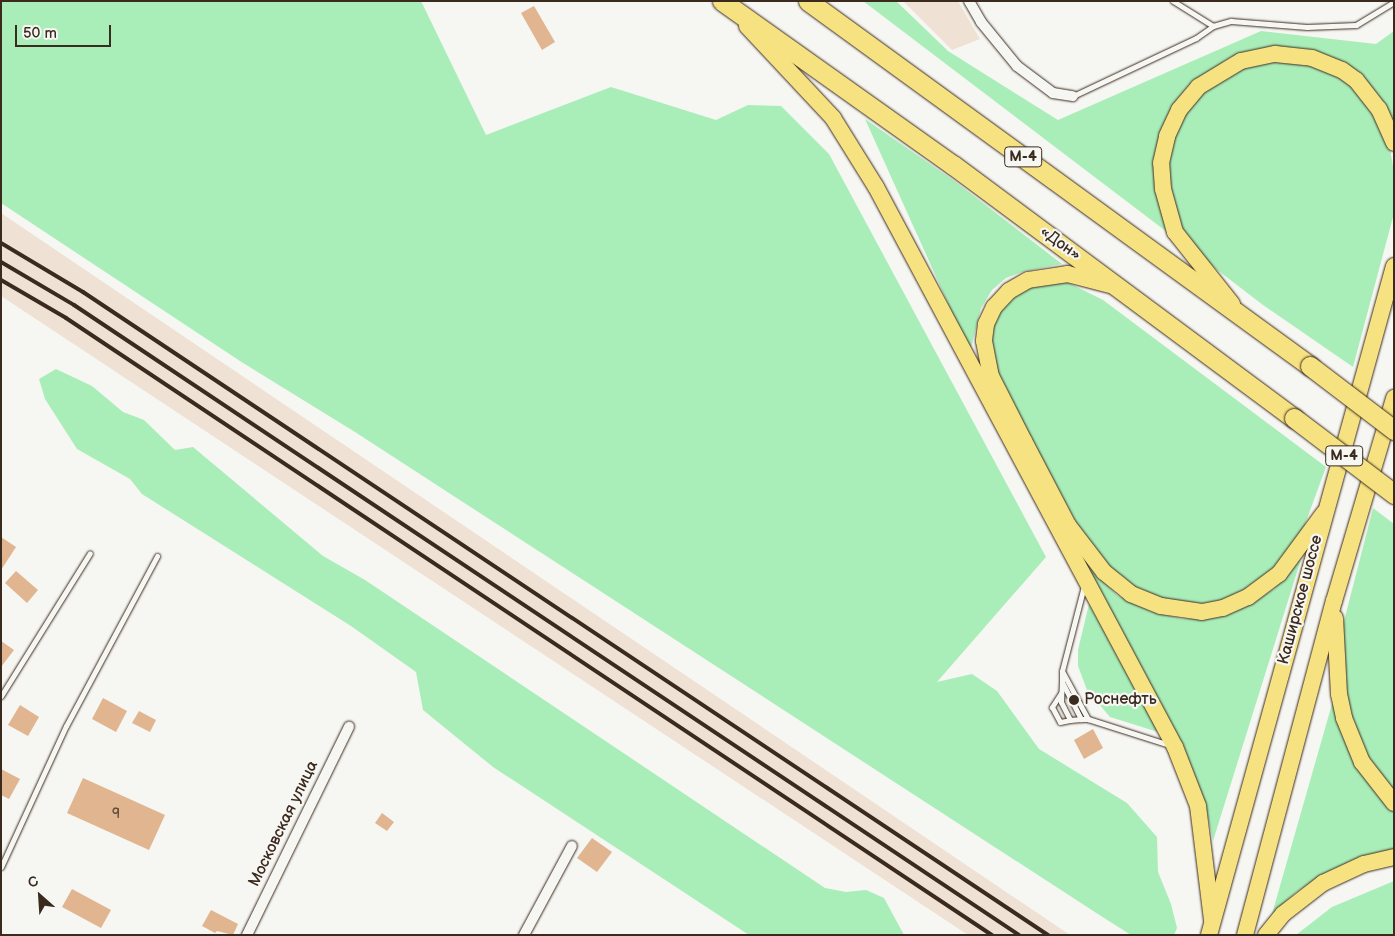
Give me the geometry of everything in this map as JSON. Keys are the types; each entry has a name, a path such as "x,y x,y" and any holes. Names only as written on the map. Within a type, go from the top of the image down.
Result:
{"highway":[{"name":"М-4","path":"808,1 1238,312 1394,430"},
{"name":"«Дон»","path":"725,4 1119,288 1394,494"}],"main road":[{"path":"725,4 816,97 852,146 876,187 1175,747 1198,806 1210,928"},
{"path":"1238,312 1186,249 1175,232 1166,204 1161,175 1163,150 1172,123 1187,98 1212,76 1241,61 1275,54 1312,58 1342,70 1362,86 1379,109 1394,143"},
{"name":"Каширское шоссе","path":"1210,928 1394,266"},
{"path":"1119,288 1068,274 1028,280 1009,291 994,307 986,324 984,341 991,376 1024,441 1068,525 1104,572 1131,594 1161,606 1202,612 1223,608 1248,597 1279,574 1324,513"},
{"name":"Каширское шоссе","path":"1245,935 1334,601 1394,398"},
{"path":"1334,601 1339,694 1344,718 1362,762 1394,803"},
{"path":"1266,935 1283,914 1323,883 1364,864 1394,857"}],"street":[{"path":"969,1 981,22 1017,66 1053,93 1073,96"},
{"name":"Московская улица","path":"247,935 349,727"},
{"path":"524,935 572,846"}],"lane":[{"path":"1173,1 1214,26"},
{"path":"1073,96 1196,38 1214,26 1231,21 1307,27 1356,25 1394,2"},
{"path":"1,696 90,553"},
{"path":"1,867 66,726 157,556"},
{"path":"1070,720 1061,702 1062,671 1085,581"},
{"path":"1062,671 1088,718"},
{"path":"1062,682 1081,719"},
{"path":"1061,693 1052,707 1060,722 1088,718 1175,747"}],"shaded area":[{"path":"903,1 958,1 980,39 952,50"},
{"path":"1,213 1070,935 968,935 1,296"}],"green space":[{"path":"1,1 421,1 486,135 611,87 716,120 748,105 781,106 829,154 1046,557 937,682 972,674 997,691 1039,749 1127,803 1157,837 1158,872 1171,904 1177,928 1174,935 1131,935 355,432 240,361 1,203"},
{"path":"863,1 896,1 948,51 1058,120 1261,31 1376,44 1394,31 1394,128 1389,117 1305,49 1268,47 1231,57 1189,85 1173,104 1164,126 1167,232"},
{"path":"1264,61 1299,61 1333,71 1363,94 1390,149 1394,172 1393,217 1353,367 1263,305 1216,269 1197,251 1177,220 1167,164 1176,130 1195,97 1225,75"},
{"path":"865,119 953,180 1062,264 1025,271 1006,278 992,290 981,308 970,352"},
{"path":"1065,281 1103,300 1326,467 1304,527 1290,551 1262,581 1230,598 1194,606 1177,604 1140,591 1113,572 1085,539 998,376 990,344 995,317 1003,304 1028,286"},
{"path":"56,369 92,386 123,412 144,420 175,450 193,447 323,556 365,580 825,888 846,892 866,890 884,898 904,935 749,935 493,767 423,710 416,672 351,626 142,494 130,479 77,449 45,399 39,379"},
{"path":"1373,508 1394,524 1394,796 1365,755 1348,707 1343,625"},
{"path":"1302,556 1213,841 1208,816 1182,749 1089,568 1118,596 1152,612 1183,619 1213,618 1249,605 1274,589"},
{"path":"1089,604 1158,732 1110,717 1087,690 1078,666 1078,650"},
{"path":"1334,697 1388,807 1394,811 1394,851 1377,853 1329,871 1296,892 1272,914"},
{"path":"1394,881 1394,935 1296,935 1332,907"}],"building":[{"path":"534,6 555,42 542,50 521,13"},
{"path":"1,537 16,547 1,570"},
{"path":"16,571 38,590 27,603 5,583"},
{"path":"1,641 14,650 1,667"},
{"path":"103,698 127,711 116,732 92,719"},
{"path":"20,705 39,717 28,736 8,725"},
{"path":"139,711 156,720 150,732 132,723"},
{"path":"1093,729 1103,748 1084,759 1074,740"},
{"path":"1,769 20,779 9,799 1,795"},
{"path":"83,778 165,815 149,850 67,813"},
{"path":"382,813 394,822 387,831 375,823"},
{"path":"592,838 612,852 597,872 577,858"},
{"path":"72,889 111,910 101,928 62,907"},
{"path":"211,910 238,924 233,935 217,931 215,933 202,926"}],"railway":[{"path":"1,243 83,292 1048,935"},
{"path":"1,262 74,305 1019,935"},
{"path":"1,280 66,318 992,935"}],"place":[{"name":"Роснефть","path":"1074,700"}]}
